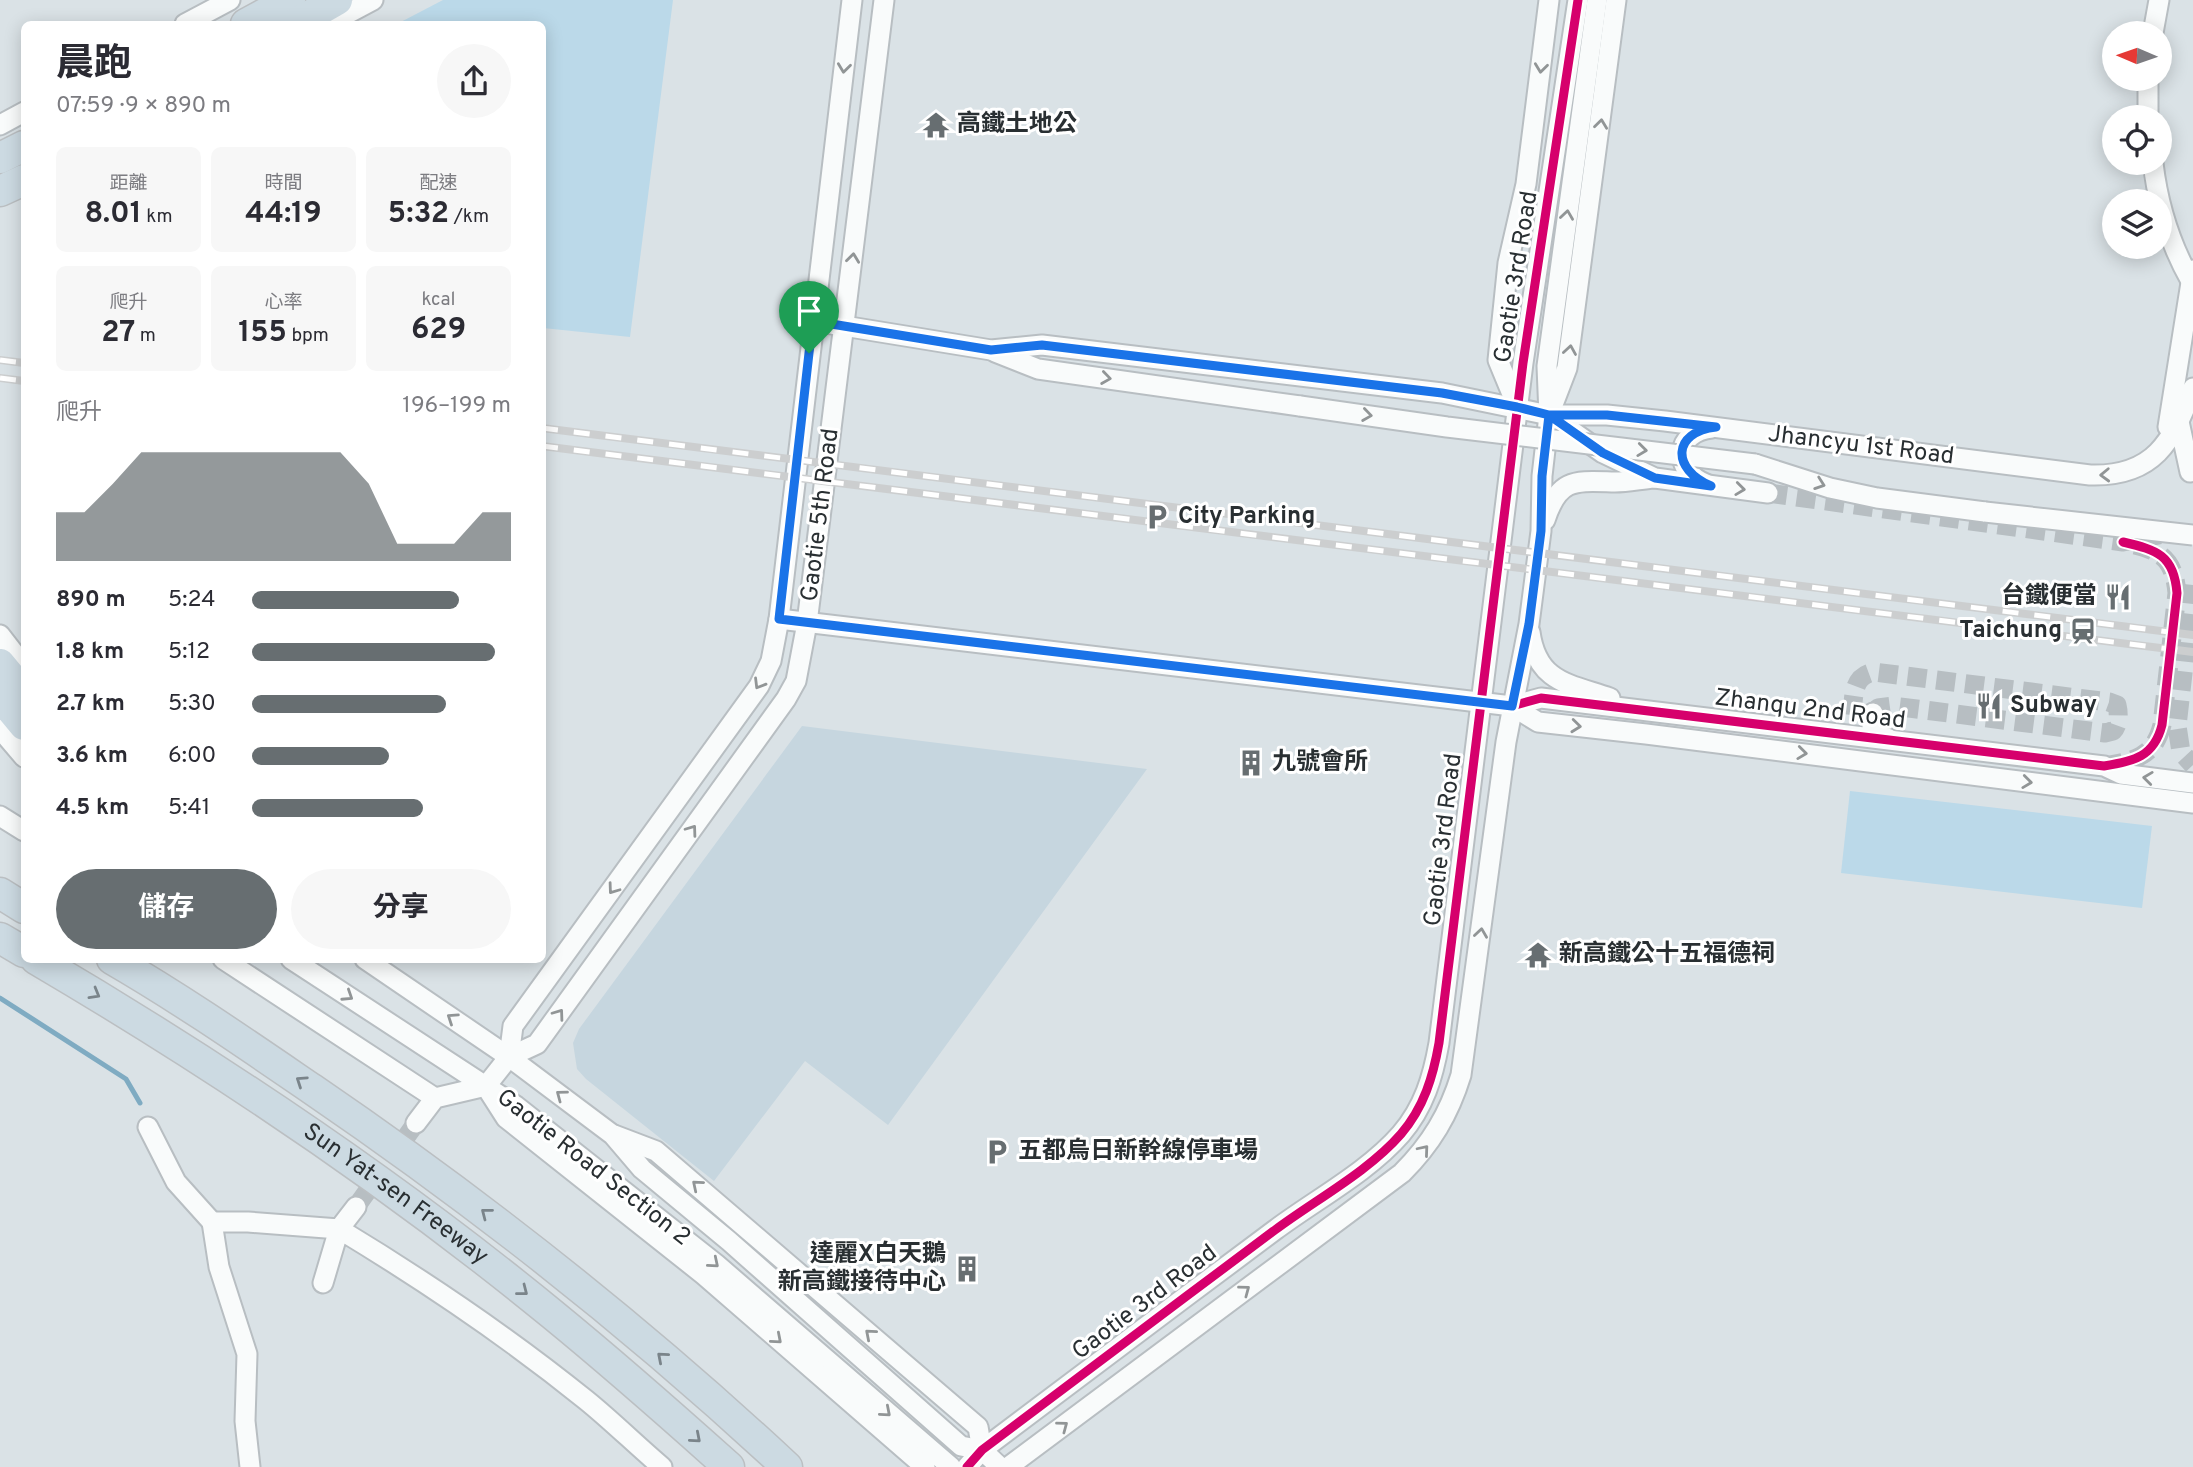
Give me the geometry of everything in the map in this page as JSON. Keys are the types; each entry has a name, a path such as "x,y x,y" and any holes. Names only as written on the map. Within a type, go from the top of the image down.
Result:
{"highway":[{"path":"252,21 290,0"},
{"path":"301,21 337,0"},
{"path":"0,158 21,148"},
{"path":"0,191 21,181"},
{"path":"0,664 21,689"},
{"path":"0,696 21,721"},
{"path":"0,893 21,906"},
{"path":"0,938 21,950"},
{"name":"Sun Yat-sen Freeway","path":"43,963 188,1051 343,1157 456,1239 551,1313 729,1467"},
{"name":"Sun Yat-sen Freeway","path":"118,963 209,1019 366,1126 479,1208 576,1283 787,1467"}],"street":[{"path":"191,21 230,0"},
{"path":"334,21 373,0"},
{"name":"Gaotie 5th Road","path":"509,1057 513,1026 759,687 771,662 779,619 852,0"},
{"name":"Gaotie 5th Road","path":"486,1086 509,1057 537,1044 786,699 796,681 807,623 884,0"},
{"name":"Gaotie 3rd Road","path":"1517,407 1498,360 1499,347 1508,263 1526,184 1549,0"},
{"name":"Gaotie 3rd Road","path":"1008,1467 1402,1172 1424,1152 1454,1100 1461,1075 1512,706 1529,624 1541,531 1542,476 1549,415 1547,366 1584,25 1578,0"},
{"name":"Gaotie 3rd Road","path":"967,1467 982,1450 1300,1211 1367,1164 1400,1136 1427,1094 1439,1043 1517,407 1584,25 1597,0"},
{"name":"Gaotie 3rd Road","path":"1549,415 1567,368 1616,0"},
{"path":"2156,21 2160,0"},
{"path":"0,125 21,114"},
{"path":"2154,175 2167,230 2178,257 2192,275 2163,446"},
{"path":"0,202 21,191"},
{"name":"Jhancyu 1st Road","path":"813,321 991,350 1042,345 1442,393 1549,415 1607,415 2107,476 2136,469 2154,456 2178,422 2193,388"},
{"path":"991,350 1038,369 1447,427 1755,464 1830,488 1877,498 2193,536"},
{"path":"2177,374 2178,422 2190,472"},
{"name":"Jhancyu 1st Road","path":"1549,415 1603,453 1655,478 1768,493"},
{"path":"1711,486 1688,473 1682,463 1681,453 1691,435 1701,429 1716,427"},
{"path":"1541,531 1553,500 1572,482 1618,482 1655,478"},
{"path":"779,619 1512,706"},
{"path":"1529,624 1531,640 1539,662 1559,681 1643,709"},
{"path":"0,635 21,662"},
{"name":"Zhanqu 2nd Road","path":"1512,706 1541,698 1643,709 2104,766 2121,774 2193,783"},
{"name":"Zhanqu 2nd Road","path":"1512,706 1538,722 2193,803"},
{"path":"1873,713 1872,727 1881,736 1890,739"},
{"path":"1834,733 1846,727 1852,715"},
{"path":"0,729 21,754"},
{"path":"0,816 21,829"},
{"path":"229,963 435,1098"},
{"path":"297,963 486,1086"},
{"name":"Gaotie Road Section 2","path":"371,963 509,1057 613,1135 656,1150 978,1427 982,1450 1000,1467"},
{"path":"415,1122 435,1098 486,1086"},
{"name":"Gaotie Road Section 2","path":"486,1086 506,1118 704,1275 925,1467"},
{"name":"Gaotie Road Section 2","path":"486,1086 617,1184 716,1264 951,1467"},
{"path":"148,1127 176,1182 212,1223 219,1267 247,1354 245,1421 250,1467"},
{"path":"323,1283 339,1229 356,1207"},
{"path":"212,1223 273,1223 339,1229 419,1278 486,1324 586,1400 662,1467"}],"shaded area":[{"path":"443,0 673,0 630,337 546,328 546,21 403,21"},
{"path":"802,726 1147,769 888,1125 805,1061 714,1181 586,1079 577,1069 573,1043 579,1029"},
{"path":"1850,791 2152,826 2142,908 1841,873"}],"waterway":[{"path":"0,998 126,1079 140,1103"}],"tunnel":[{"path":"1768,493 2123,542 2169,533"},
{"path":"2104,766 2141,756 2154,744 2162,725 2177,593 2173,572 2164,559 2151,550 2131,544"},
{"path":"2193,585 2177,726 2181,752 2193,765"},
{"path":"1852,715 1858,682 1874,672 2109,702 2117,705 2118,715 2113,731 2105,733 1893,706 1878,708 1873,713"},
{"path":"356,1207 416,1123"}],"railway":[{"path":"0,360 21,363"},
{"path":"0,378 21,381"},
{"path":"546,429 2193,635"},
{"path":"546,446 2193,652"}],"cycle path":[{"path":"967,1467 982,1450 1275,1230 1373,1161 1409,1124 1426,1091 1439,1043 1523,363 1578,0"},
{"path":"779,619 1512,706 1541,698 2104,766 2141,756 2154,744 2158,736 2162,725 2177,593 2172,570 2162,556 2123,542"}],"place":[{"name":"高鐵土地公","path":"936,125"},
{"name":"City Parking","path":"1157,517"},
{"name":"台鐵便當","path":"2118,597"},
{"name":"Taichung","path":"2083,631"},
{"name":"Subway","path":"1989,706"},
{"name":"九號會所","path":"1251,763"},
{"name":"新高鐵公十五福德祠","path":"1538,955"},
{"name":"五都烏日新幹線停車場","path":"997,1152"},
{"name":"達麗X白天鵝 新高鐵接待中心","path":"967,1269"}],"route":[{"path":"809,353 779,619 1512,706 1529,624 1541,531 1542,476 1549,415 1607,415 1716,427 1701,429 1691,435 1681,453 1682,463 1688,473 1711,486 1655,478 1629,467 1603,453 1549,415 1442,393 1042,345 991,350 813,321 809,353"}]}
